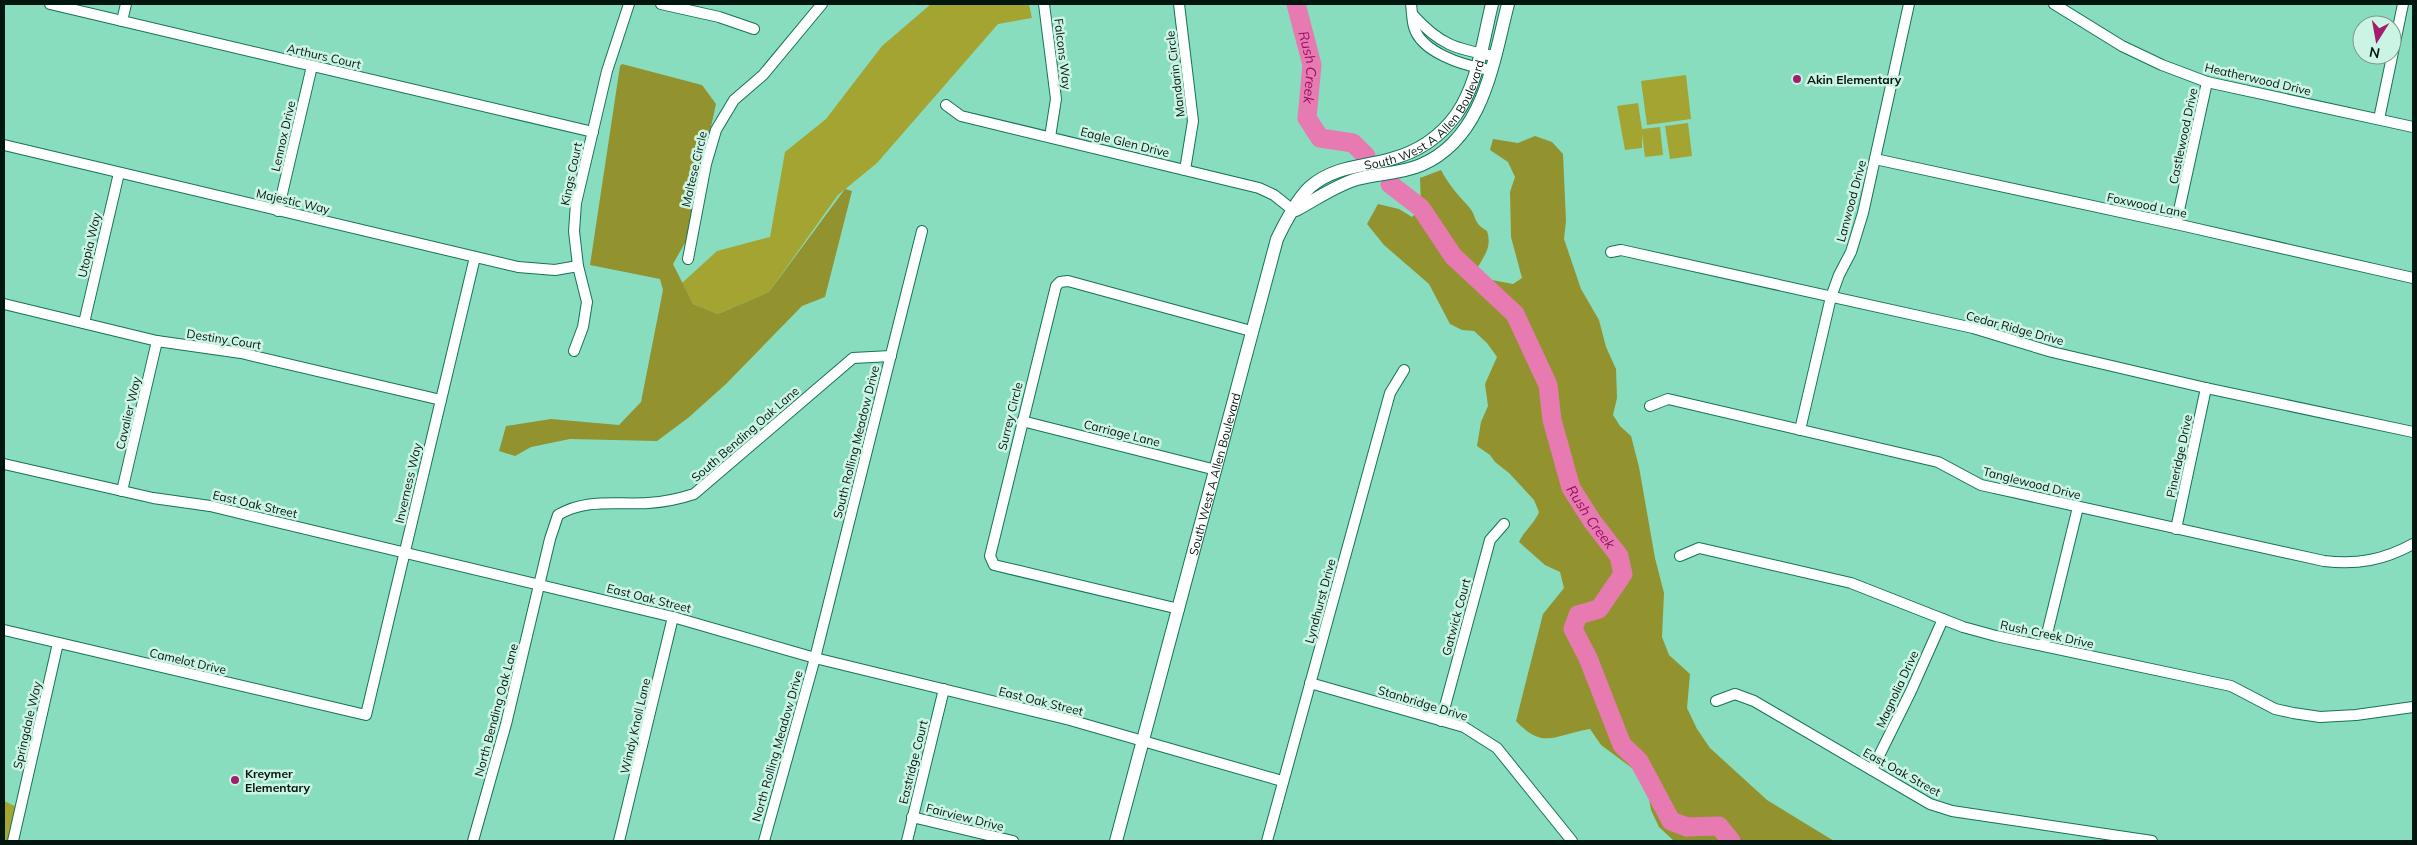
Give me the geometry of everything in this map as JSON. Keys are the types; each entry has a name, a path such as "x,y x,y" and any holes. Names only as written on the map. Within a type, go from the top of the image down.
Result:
{"street":[{"name":"Arthurs Court","path":"50,4 593,132"},
{"path":"122,21 126,4"},
{"name":"Kings Court","path":"574,351 583,327 587,302 578,266 574,231 576,203 607,72 629,4"},
{"path":"661,4 719,17 754,29"},
{"name":"Maltese Circle","path":"688,259 706,164 716,130 734,100 763,75 822,4"},
{"name":"Falcons Way","path":"1044,4 1056,98 1050,137"},
{"name":"Mandarin Circle","path":"1179,4 1194,121 1185,170"},
{"path":"1411,4 1414,28 1439,54 1452,61 1491,70"},
{"name":"South West A Allen Boulevard","path":"1116,841 1144,742 1273,250 1283,227 1310,188 1335,172 1352,166 1391,159 1425,145 1456,115 1468,96 1492,4"},
{"name":"South West A Allen Boulevard","path":"1294,211 1357,179 1403,171 1421,165 1438,156 1454,142 1469,124 1483,98 1508,4"},
{"name":"Lanwood Drive","path":"1800,430 1831,297 1858,229 1909,4"},
{"name":"Heatherwood Drive","path":"2054,4 2067,7 2122,46 2162,65 2208,82 2413,127"},
{"path":"2379,119 2403,4"},
{"path":"1413,15 1430,34 1444,43 1480,54 1494,56"},
{"name":"Lennox Drive","path":"278,211 312,66"},
{"name":"Castlewood Drive","path":"2176,224 2208,82"},
{"name":"Eagle Glen Drive","path":"946,105 961,116 1259,188 1274,195 1294,211"},
{"name":"Majestic Way","path":"4,145 278,211 536,270 578,266"},
{"name":"Foxwood Lane","path":"1875,159 2176,224 2413,278"},
{"name":"Utopia Way","path":"84,323 119,173"},
{"name":"South Rolling Meadow Drive","path":"815,658 922,231"},
{"name":"Cedar Ridge Drive","path":"1611,252 1622,250 1973,328 2052,352 2206,388 2413,432"},
{"name":"Inverness Way","path":"366,716 475,257"},
{"name":"Surrey Circle","path":"1179,609 994,565 990,556 1056,286 1060,282 1068,281 1251,331"},
{"name":"Destiny Court","path":"4,304 157,341 241,353 441,400"},
{"name":"Cavalier Way","path":"122,491 157,341"},
{"name":"South Bending Oak Lane","path":"541,584 550,539 558,515 572,507 597,503 672,501 694,494 853,358 891,356"},
{"name":"Lyndhurst Drive","path":"1267,841 1390,393 1404,370"},
{"name":"Pineridge Drive","path":"2176,529 2206,388"},
{"name":"Tanglewood Drive","path":"1650,406 1668,399 1938,462 1981,485 2324,561 2347,564 2373,561 2413,544"},
{"name":"Carriage Lane","path":"1022,421 1216,470"},
{"name":"East Oak Street","path":"4,464 122,491 210,506 541,584 673,617 815,658 1070,720 1282,781"},
{"path":"2044,646 2078,507"},
{"name":"Gatwick Court","path":"1442,721 1490,540 1504,524"},
{"name":"Rush Creek Drive","path":"1680,556 1699,548 1852,583 1943,619 1996,636 2230,686 2276,709 2293,713 2320,717 2356,715 2413,707"},
{"name":"North Bending Oak Lane","path":"473,841 506,724 541,584"},
{"name":"Windy Knoll Lane","path":"619,841 673,617"},
{"name":"Magnolia Drive","path":"1872,770 1911,691 1943,619"},
{"name":"Camelot Drive","path":"4,630 366,716"},
{"name":"Springdale Way","path":"13,841 58,643"},
{"name":"North Rolling Meadow Drive","path":"764,841 815,658"},
{"name":"Stanbridge Drive","path":"1310,683 1464,727 1497,748 1572,841"},
{"name":"Eastridge Court","path":"907,841 944,690"},
{"name":"East Oak Street","path":"1716,701 1735,694 1754,701 1930,804 1952,812 2152,841"},
{"name":"Fairview Drive","path":"912,817 1013,841"}],"shaded area":[{"path":"931,4 1029,4 1032,18 998,24 877,163 838,195 769,292 718,314 693,304 682,283 717,251 770,237 785,152 826,119 882,46"},
{"path":"622,64 702,85 716,104 686,241 673,264 693,304 718,314 769,292 845,189 852,191 825,297 802,306 726,384 688,418 657,441 570,439 531,447 515,456 499,451 506,426 551,419 619,425 641,402 663,290 660,279 590,265 620,66"},
{"path":"1686,75 1691,119 1647,125 1641,81"},
{"path":"1638,103 1642,129 1660,127 1663,155 1645,157 1642,134 1642,148 1625,150 1617,106"},
{"path":"1688,123 1692,156 1670,159 1665,126"},
{"path":"1535,136 1552,142 1563,154 1566,221 1564,239 1581,289 1599,320 1606,347 1616,369 1617,398 1613,415 1620,426 1631,436 1639,467 1655,558 1664,593 1662,637 1669,655 1690,674 1687,708 1697,729 1710,748 1767,800 1834,841 1674,841 1659,827 1651,810 1647,787 1632,768 1601,745 1590,729 1559,737 1543,738 1535,736 1516,721 1543,614 1564,588 1560,572 1545,565 1519,542 1539,512 1534,500 1490,455 1477,446 1481,422 1488,406 1485,384 1497,357 1487,343 1474,331 1462,330 1450,324 1429,284 1384,245 1367,224 1378,204 1399,209 1412,217 1421,208 1420,178 1441,170 1450,185 1471,210 1479,225 1487,231 1488,246 1478,267 1487,279 1513,284 1522,278 1511,237 1510,192 1515,177 1508,162 1490,150 1493,139 1518,143"},
{"path":"4,801 17,807 9,841 4,841"}],"waterway":[{"name":"Rush Creek","path":"1296,4 1312,65 1307,118 1320,138 1353,143 1366,156"},
{"name":"Rush Creek","path":"1390,184 1421,208 1453,256 1515,314 1548,385 1552,420 1571,488 1592,521 1619,556 1623,574 1599,609 1578,615 1573,629 1588,658 1622,745 1639,761 1671,821 1687,827 1719,826 1731,841"},
{"name":"Rush Creek","path":"1719,826 1741,841"}],"place":[{"name":"Akin Elementary","path":"1797,79"},
{"name":"Kreymer Elementary","path":"235,780"}]}
